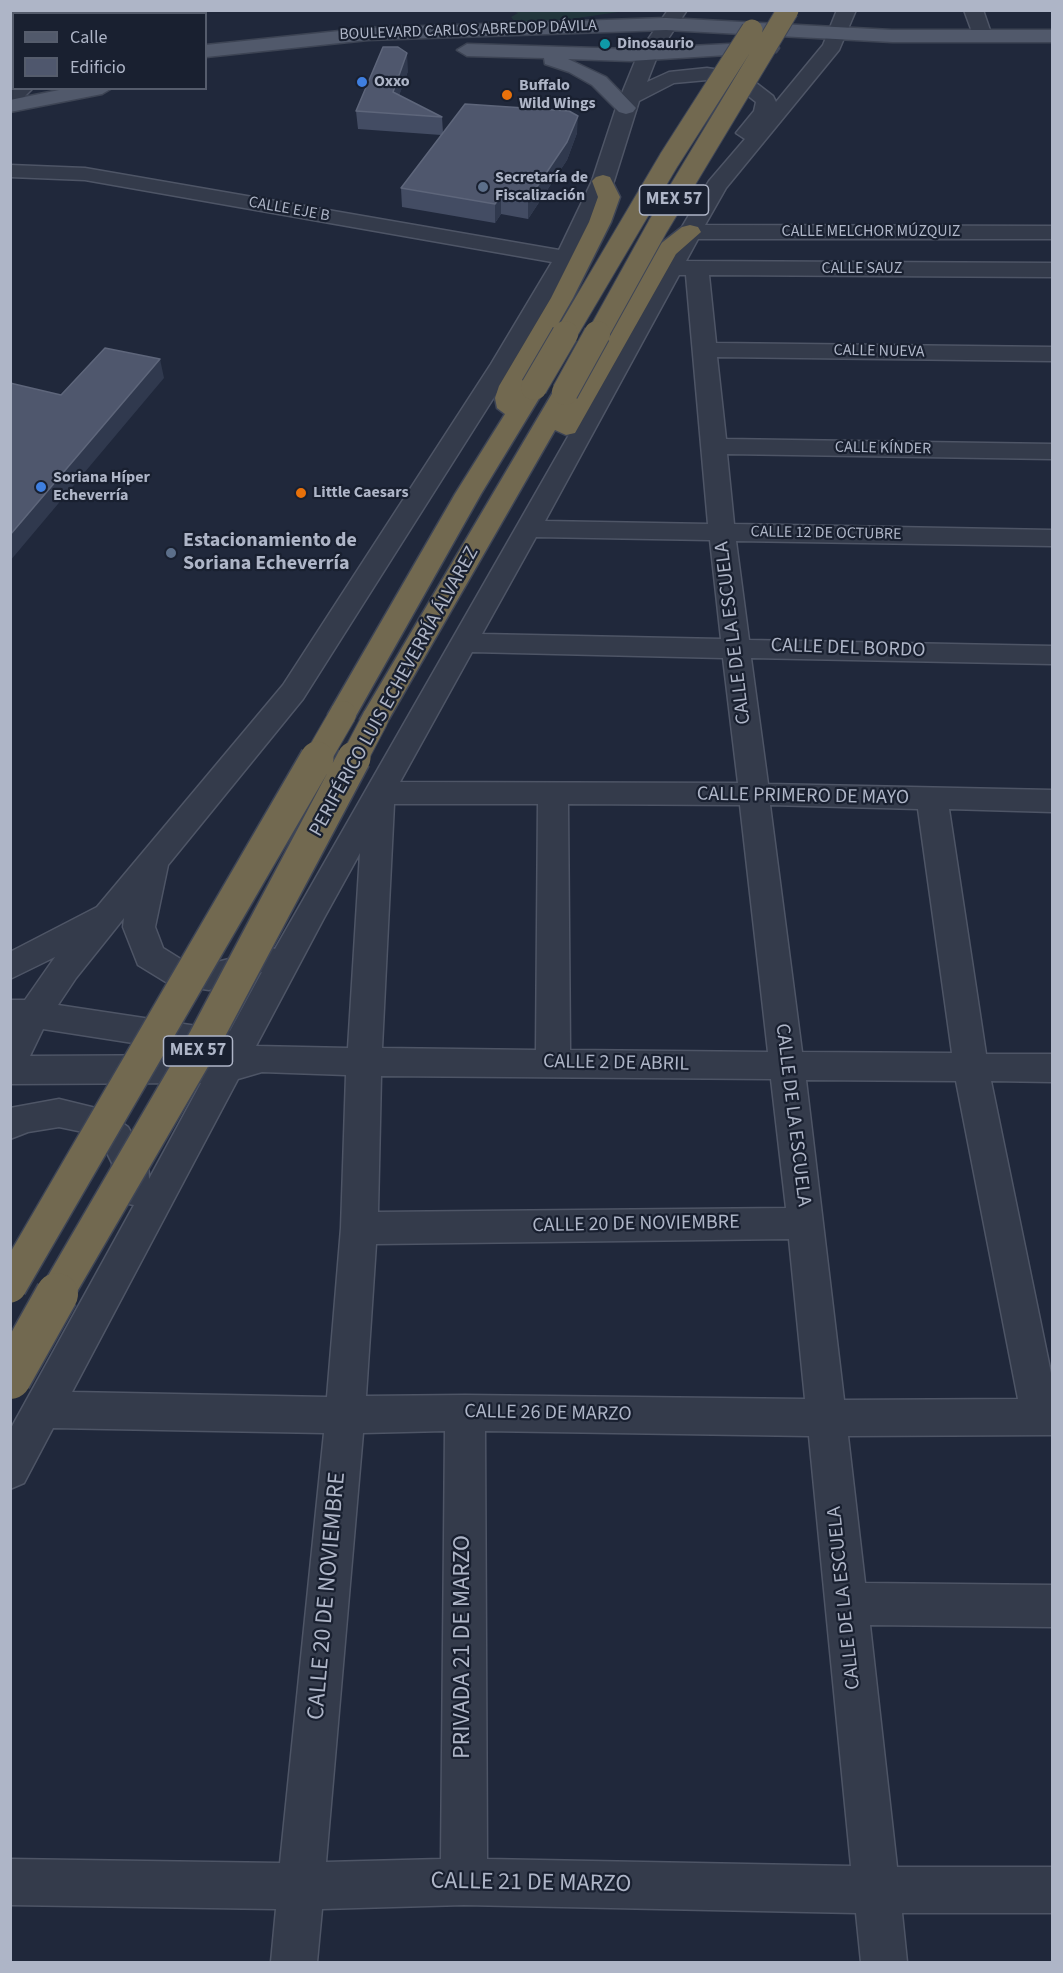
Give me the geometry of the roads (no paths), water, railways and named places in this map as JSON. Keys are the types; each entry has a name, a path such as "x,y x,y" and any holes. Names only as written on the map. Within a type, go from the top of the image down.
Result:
{"highway":[{"name":"PERIFÉRICO LUIS ECHEVERRÍA ÁLVAREZ","path":"10,1378 104,1210 206,1039 468,494 669,160 764,10"},
{"name":"PERIFÉRICO LUIS ECHEVERRÍA ÁLVAREZ","path":"10,1286 359,717 515,478 658,226 788,10"},
{"path":"515,417 509,409 507,398 600,222 609,197 603,181"},
{"path":"515,478 539,467 549,456 667,250 690,232"}],"main road":[{"path":"554,26 635,10"},
{"path":"847,12 851,21 861,27 892,36"},
{"path":"672,17 688,40 720,50"},
{"name":"BOULEVARD CARLOS ABREDOP DÁVILA","path":"207,51 368,34 554,26 672,17 836,40"},
{"path":"474,50 483,41 477,28"},
{"path":"836,40 892,36 1053,36"},
{"path":"836,40 1053,45"},
{"name":"BOULEVARD CARLOS ABREDOP DÁVILA","path":"446,51 510,50 648,54 836,40"},
{"path":"510,50 576,68 599,81 628,103"},
{"path":"10,106 92,90"}],"street":[{"path":"973,10 982,36"},
{"path":"10,1470 112,1281 243,1058 309,916 528,529 684,268 690,232 717,186 836,40 847,12"},
{"path":"10,1061 22,1013 64,969 111,910 219,784 309,670 497,374 581,232 603,181 628,103 648,54 672,17"},
{"path":"628,103 669,78 686,75 707,74 744,83 759,92 766,100 766,106 740,142 747,150"},
{"name":"CALLE EJE B","path":"10,171 85,174 566,258"},
{"name":"CALLE MELCHOR MÚZQUIZ","path":"690,232 1050,239"},
{"name":"CALLE SAUZ","path":"684,268 1053,270"},
{"name":"CALLE DE LA ESCUELA","path":"684,268 705,350 735,646 755,794 785,1065 806,1224 844,1604 884,1962"},
{"name":"CALLE NUEVA","path":"705,350 1053,354"},
{"name":"CALLE KÍNDER","path":"714,446 1053,451"},
{"name":"CALLE 12 DE OCTUBRE","path":"528,529 1053,538"},
{"name":"CALLE DEL BORDO","path":"463,643 735,646 1053,655"},
{"name":"CALLE PRIMERO DE MAYO","path":"379,793 755,794 932,800 1053,801"},
{"name":"CALLE 20 DE NOVIEMBRE","path":"294,1962 345,1415 359,1228 364,1062 379,793"},
{"path":"553,794 553,1063"},
{"path":"932,800 971,1068 1047,1417"},
{"path":"155,860 142,905 139,927 150,956 181,975 209,977 242,968 270,954 309,916"},
{"path":"10,967 111,910"},
{"name":"CALLE 2 DE ABRIL","path":"22,1013 243,1058"},
{"name":"CALLE 2 DE ABRIL","path":"10,1070 243,1058 364,1062 1053,1068"},
{"path":"10,1125 21,1119 59,1113 92,1120 116,1137 130,1161 132,1186 112,1281"},
{"name":"CALLE 20 DE NOVIEMBRE","path":"359,1228 806,1224"},
{"name":"CALLE 26 DE MARZO","path":"44,1410 345,1415 465,1413 827,1418 1047,1417"},
{"name":"PRIVADA 21 DE MARZO","path":"464,1882 465,1413"},
{"path":"844,1604 1051,1612"},
{"name":"CALLE 21 DE MARZO","path":"10,1882 300,1886 464,1882 877,1890 1053,1890"}],"place":[{"name":"Dinosaurio","path":"605,44"},
{"name":"Oxxo","path":"362,82"},
{"name":"Buffalo Wild Wings","path":"507,95"},
{"name":"Secretaría de Fiscalización","path":"483,187"},
{"name":"Soriana Híper Echeverría","path":"41,487"},
{"name":"Little Caesars","path":"301,493"},
{"name":"Estacionamiento de Soriana Echeverría","path":"171,553"}]}
